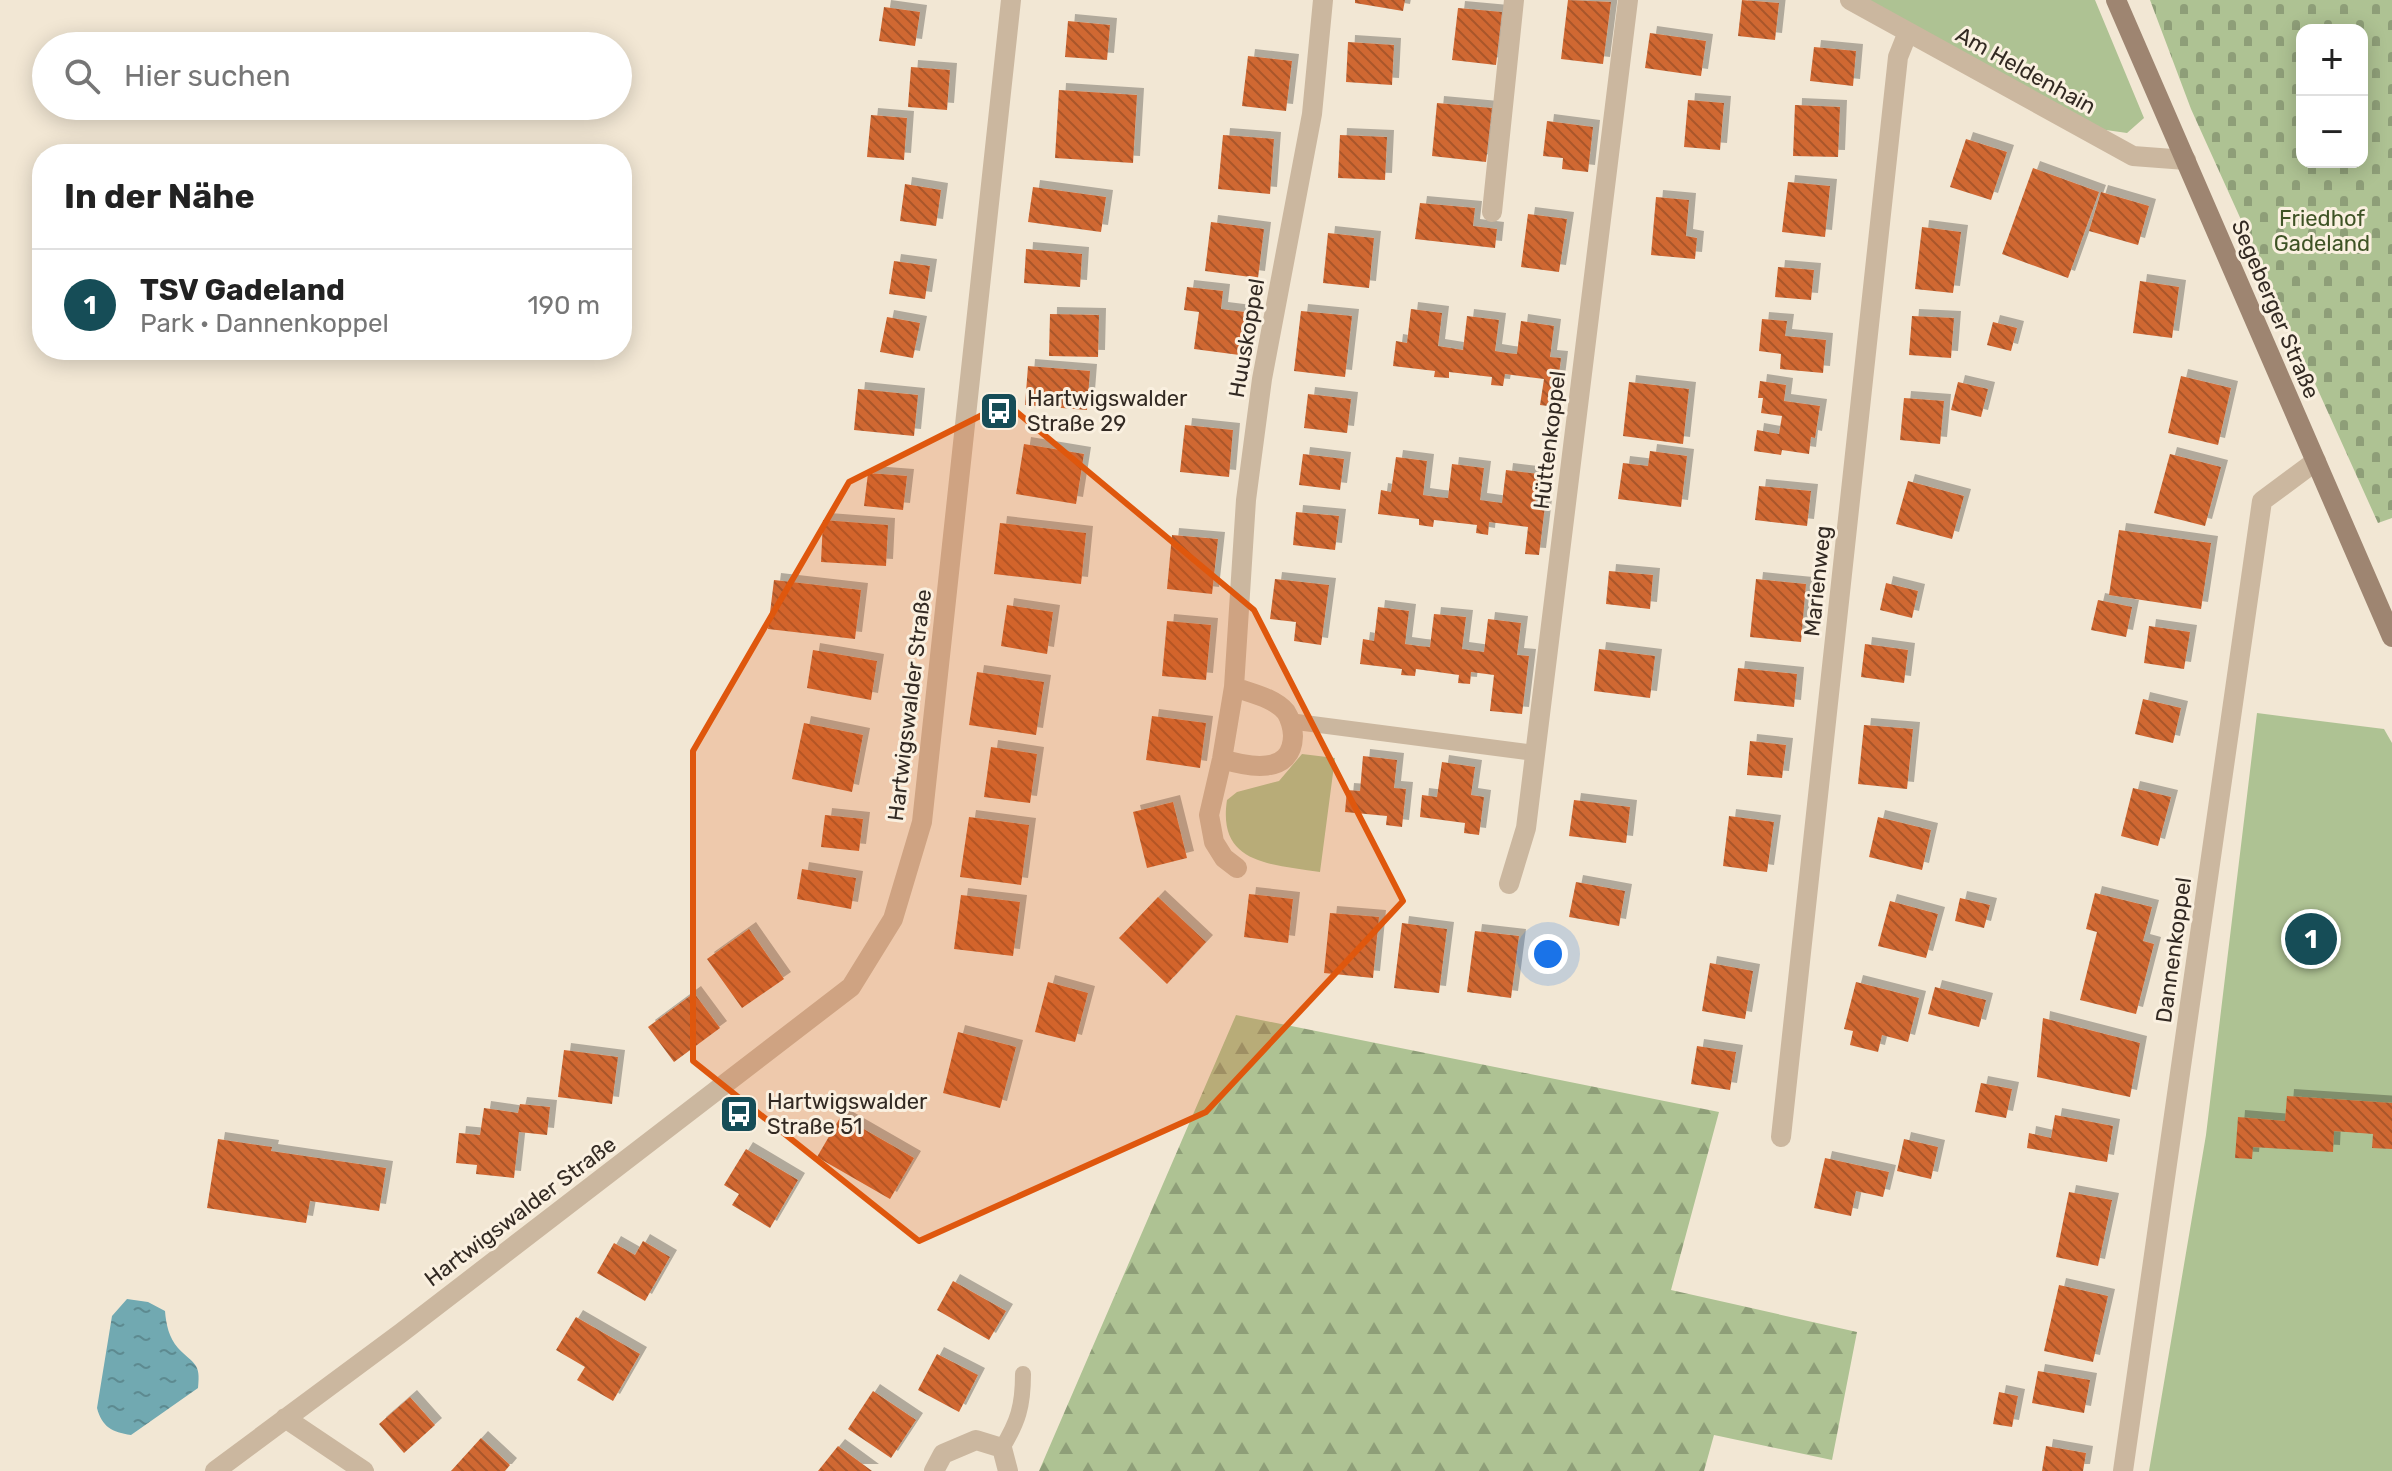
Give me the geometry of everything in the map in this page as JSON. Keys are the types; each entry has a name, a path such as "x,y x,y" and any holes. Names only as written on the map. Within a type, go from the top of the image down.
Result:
{"main road":[{"name":"Segeberger Straße","path":"2116,0 2392,637"}],"street":[{"name":"Hartwigswalder Straße","path":"215,1471 401,1333 851,987 893,919 922,822 1011,0"},
{"name":"Huuskoppel","path":"1237,868 1224,858 1214,842 1209,815 1234,687 1246,500 1262,379 1312,114 1323,0"},
{"path":"1492,212 1514,0"},
{"name":"Hüttenkoppel","path":"1509,884 1526,828 1628,0"},
{"name":"Am Heldenhain","path":"1850,0 2133,156 2186,160"},
{"name":"Marienweg","path":"1781,1137 1898,57 1908,32"},
{"name":"Dannenkoppel","path":"2123,1471 2262,501 2316,461"},
{"path":"1222,759 1242,765 1267,767 1285,759 1293,745 1293,731 1286,712 1265,698 1234,687"},
{"path":"285,1418 364,1471"},
{"path":"934,1471 943,1454 976,1440 1002,1448 1008,1471"}],"lane":[{"path":"1289,721 1535,753"},
{"path":"1002,1448 1018,1422 1023,1374"}],"highlighted area":[{"path":"1006,403 1254,610 1403,901 1206,1112 919,1241 693,1061 693,751 849,482"}],"green space":[{"path":"1868,0 2095,0 2144,118 2127,133 2099,129"},
{"name":"Friedhof Gadeland","path":"2150,0 2392,0 2392,518 2378,523 2191,109"},
{"path":"2257,713 2384,729 2392,743 2392,1471 2149,1471 2206,1135"},
{"path":"1302,754 1335,758 1320,872 1284,867 1252,857 1239,849 1231,838 1226,821 1227,800 1237,792 1279,781"},
{"path":"1236,1015 1719,1112 1671,1290 1857,1332 1832,1460 1714,1435 1704,1471 1039,1471"}],"water":[{"path":"127,1299 148,1302 165,1311 172,1340 195,1365 199,1380 198,1388 131,1435 109,1428 97,1408 112,1316"}],"building":[{"path":"1355,0 1405,0 1403,11 1355,3"},
{"path":"1568,0 1611,2 1603,64 1561,59"},
{"path":"1742,0 1779,3 1775,40 1738,36"},
{"path":"884,7 920,12 915,46 879,41"},
{"path":"1458,8 1502,12 1496,65 1452,60"},
{"path":"1068,21 1110,25 1107,60 1065,57"},
{"path":"1650,33 1706,41 1701,76 1645,68"},
{"path":"1348,42 1394,45 1392,85 1346,82"},
{"path":"1814,47 1856,51 1853,86 1810,81"},
{"path":"1248,56 1292,61 1286,111 1242,106"},
{"path":"911,67 950,70 947,110 908,107"},
{"path":"1059,90 1137,95 1133,163 1055,158"},
{"path":"1688,100 1724,103 1720,150 1684,147"},
{"path":"1437,103 1492,108 1486,162 1432,156"},
{"path":"1795,105 1840,107 1838,157 1793,156"},
{"path":"871,115 907,118 904,160 867,157"},
{"path":"1547,121 1593,127 1588,172 1562,169 1563,158 1543,156"},
{"path":"1223,135 1274,139 1270,194 1218,189"},
{"path":"1340,135 1387,137 1385,180 1338,178"},
{"path":"1966,139 2007,152 1991,200 1950,187"},
{"path":"2033,168 2099,192 2068,278 2002,254"},
{"path":"1788,182 1830,186 1825,237 1782,232"},
{"path":"905,184 941,190 936,226 900,221"},
{"path":"1033,187 1106,197 1101,232 1028,222"},
{"path":"2101,192 2149,206 2138,245 2089,231"},
{"path":"1656,197 1689,200 1686,236 1697,238 1695,259 1651,255"},
{"path":"1420,203 1475,208 1473,226 1497,229 1495,248 1415,239"},
{"path":"1528,214 1567,219 1559,272 1521,267"},
{"path":"1211,222 1264,229 1258,278 1205,271"},
{"path":"1922,227 1961,232 1953,293 1915,289"},
{"path":"1328,233 1374,238 1369,288 1323,283"},
{"path":"1026,249 1082,254 1080,287 1024,283"},
{"path":"894,261 930,266 925,299 889,294"},
{"path":"1778,267 1814,270 1811,300 1775,297"},
{"path":"2140,281 2179,287 2172,338 2133,333"},
{"path":"1187,287 1223,291 1221,309 1253,313 1247,356 1194,349 1199,312 1184,310"},
{"path":"1411,309 1442,313 1438,346 1463,350 1467,316 1499,320 1495,351 1507,353 1517,354 1521,321 1554,326 1550,357 1561,358 1555,407 1540,405 1544,379 1505,374 1503,386 1491,385 1492,377 1449,372 1449,378 1434,377 1435,371 1393,366 1396,341 1407,343"},
{"path":"1301,311 1352,316 1345,377 1294,371"},
{"path":"1050,314 1099,315 1098,357 1049,356"},
{"path":"1912,316 1954,318 1951,358 1909,355"},
{"path":"887,317 920,323 913,358 880,352"},
{"path":"1762,319 1787,321 1785,336 1826,340 1823,373 1780,369 1781,354 1759,351"},
{"path":"1993,322 2017,328 2011,351 1987,345"},
{"path":"1028,366 1090,371 1087,410 1025,405"},
{"path":"2181,376 2231,388 2218,445 2168,433"},
{"path":"1760,381 1786,385 1784,401 1820,406 1809,454 1782,450 1781,455 1754,451 1757,430 1779,434 1782,416 1761,413 1763,398 1758,398"},
{"path":"1629,382 1689,389 1683,444 1623,436"},
{"path":"1958,382 1988,389 1981,417 1951,410"},
{"path":"858,389 918,395 914,436 854,430"},
{"path":"1308,394 1351,399 1347,433 1304,428"},
{"path":"1904,398 1944,401 1940,444 1900,440"},
{"path":"1185,425 1233,430 1229,477 1180,472"},
{"path":"1024,444 1084,454 1076,504 1016,494"},
{"path":"1650,451 1687,456 1681,507 1618,499 1623,463 1648,466"},
{"path":"1303,454 1344,459 1340,490 1299,485"},
{"path":"2170,454 2221,467 2205,526 2154,513"},
{"path":"1396,457 1427,461 1423,495 1437,497 1448,498 1452,464 1484,468 1480,500 1502,503 1506,470 1539,474 1535,505 1545,506 1539,555 1525,554 1528,527 1489,522 1488,535 1476,533 1477,525 1434,520 1433,527 1419,525 1419,519 1378,514 1381,490 1391,492"},
{"path":"868,473 907,476 903,510 864,506"},
{"path":"1908,481 1964,496 1952,539 1896,524"},
{"path":"1759,486 1811,491 1807,526 1755,520"},
{"path":"1296,512 1339,516 1335,550 1293,545"},
{"path":"823,520 888,525 886,566 821,562"},
{"path":"1000,523 1086,533 1081,584 994,574"},
{"path":"2119,530 2211,543 2201,609 2109,595"},
{"path":"1172,535 1218,539 1212,594 1167,589"},
{"path":"1609,571 1653,575 1650,609 1606,604"},
{"path":"1275,579 1329,585 1321,645 1294,641 1296,622 1270,619"},
{"path":"1756,579 1806,584 1801,642 1750,637"},
{"path":"774,580 861,590 855,639 768,629"},
{"path":"1886,583 1918,591 1912,618 1880,610"},
{"path":"2098,600 2132,607 2126,637 2091,630"},
{"path":"1007,605 1053,612 1047,654 1001,646"},
{"path":"1378,607 1409,611 1405,644 1419,646 1430,647 1434,614 1466,617 1462,649 1484,652 1488,619 1521,623 1517,655 1529,656 1522,714 1490,711 1494,675 1471,672 1470,684 1458,683 1459,675 1416,669 1415,676 1401,675 1402,669 1360,664 1363,639 1374,641"},
{"path":"1167,621 1211,625 1206,680 1162,676"},
{"path":"2149,626 2190,632 2184,669 2144,663"},
{"path":"1865,644 1908,650 1904,683 1861,677"},
{"path":"1599,649 1655,656 1650,698 1594,691"},
{"path":"813,650 877,661 871,700 807,688"},
{"path":"1738,668 1797,674 1794,707 1734,701"},
{"path":"977,672 1044,682 1036,735 969,725"},
{"path":"2143,699 2181,708 2173,743 2135,734"},
{"path":"1152,716 1206,723 1200,768 1146,760"},
{"path":"804,723 863,735 852,792 792,779"},
{"path":"1864,725 1913,729 1907,789 1858,784"},
{"path":"1750,741 1786,745 1782,778 1747,775"},
{"path":"991,747 1037,754 1030,803 984,797"},
{"path":"1363,756 1397,760 1394,788 1406,789 1402,827 1386,825 1387,816 1345,812 1347,790 1360,791"},
{"path":"1442,762 1475,767 1471,795 1484,797 1479,835 1464,833 1465,823 1420,817 1422,795 1437,797"},
{"path":"2133,788 2171,797 2158,846 2121,836"},
{"path":"1574,800 1630,807 1626,843 1569,836"},
{"path":"1173,802 1187,858 1147,868 1133,812"},
{"path":"825,815 863,819 859,851 821,847"},
{"path":"1729,816 1774,822 1767,872 1723,866"},
{"path":"969,817 1029,825 1021,885 960,877"},
{"path":"1878,817 1931,830 1922,870 1869,857"},
{"path":"802,869 856,878 851,909 797,899"},
{"path":"1576,882 1625,891 1619,926 1569,917"},
{"path":"2095,893 2152,907 2143,941 2154,944 2136,1014 2080,1000 2097,932 2086,929"},
{"path":"1249,894 1293,899 1288,943 1244,937"},
{"path":"961,895 1020,902 1013,956 954,949"},
{"path":"1158,897 1206,942 1167,984 1119,938"},
{"path":"1960,898 1990,905 1984,928 1955,921"},
{"path":"1890,901 1938,914 1926,958 1878,946"},
{"path":"1330,913 1379,917 1373,978 1324,973"},
{"path":"1402,923 1447,929 1439,993 1394,988"},
{"path":"749,929 784,979 742,1008 707,959"},
{"path":"1475,931 1519,936 1511,998 1467,992"},
{"path":"1710,963 1753,971 1745,1019 1702,1011"},
{"path":"1048,982 1088,993 1075,1042 1035,1032"},
{"path":"1856,982 1919,998 1908,1042 1882,1035 1878,1052 1850,1045 1853,1031 1844,1029"},
{"path":"1935,987 1986,1000 1979,1027 1928,1014"},
{"path":"694,993 720,1028 674,1062 648,1027"},
{"path":"2043,1018 2140,1043 2130,1097 2037,1077"},
{"path":"958,1032 1016,1047 1000,1108 943,1093"},
{"path":"1697,1046 1736,1052 1730,1090 1691,1084"},
{"path":"564,1050 618,1057 612,1104 558,1097"},
{"path":"1981,1083 2012,1089 2006,1118 1975,1112"},
{"path":"2287,1096 2392,1103 2392,1149 2372,1148 2373,1134 2334,1131 2333,1152 2253,1147 2252,1159 2235,1158 2238,1117 2285,1121"},
{"path":"520,1104 550,1107 547,1135 519,1132 514,1178 476,1174 477,1165 456,1163 459,1133 480,1135 484,1108 518,1113"},
{"path":"2055,1115 2113,1126 2107,1162 2027,1148 2029,1133 2051,1138"},
{"path":"841,1116 914,1158 890,1199 817,1157"},
{"path":"218,1139 272,1147 271,1151 386,1168 379,1211 310,1201 306,1223 207,1208"},
{"path":"1904,1139 1938,1147 1931,1179 1897,1171"},
{"path":"746,1149 798,1180 770,1228 732,1205 739,1194 724,1185"},
{"path":"1825,1158 1889,1172 1883,1197 1856,1191 1851,1216 1814,1208"},
{"path":"2069,1192 2112,1200 2098,1266 2056,1257"},
{"path":"643,1241 670,1257 645,1301 597,1273 614,1243 635,1255"},
{"path":"953,1281 1006,1311 989,1340 937,1310"},
{"path":"2059,1285 2108,1296 2093,1362 2044,1351"},
{"path":"576,1317 640,1354 613,1401 577,1380 585,1367 556,1350"},
{"path":"937,1354 978,1375 959,1412 918,1390"},
{"path":"2038,1371 2090,1380 2084,1413 2032,1403"},
{"path":"873,1391 916,1420 891,1458 848,1429"},
{"path":"1999,1392 2018,1396 2012,1427 1993,1424"},
{"path":"410,1397 435,1425 404,1453 379,1424"},
{"path":"481,1438 510,1465 505,1471 451,1471"},
{"path":"838,1446 872,1471 818,1471"},
{"path":"2046,1446 2086,1453 2083,1471 2042,1471"}],"place":[{"name":"Hartwigswalder Straße 29","path":"999,411"},
{"name":"TSV Gadeland","path":"2311,939"},
{"name":"Hartwigswalder Straße 51","path":"739,1114"}]}
